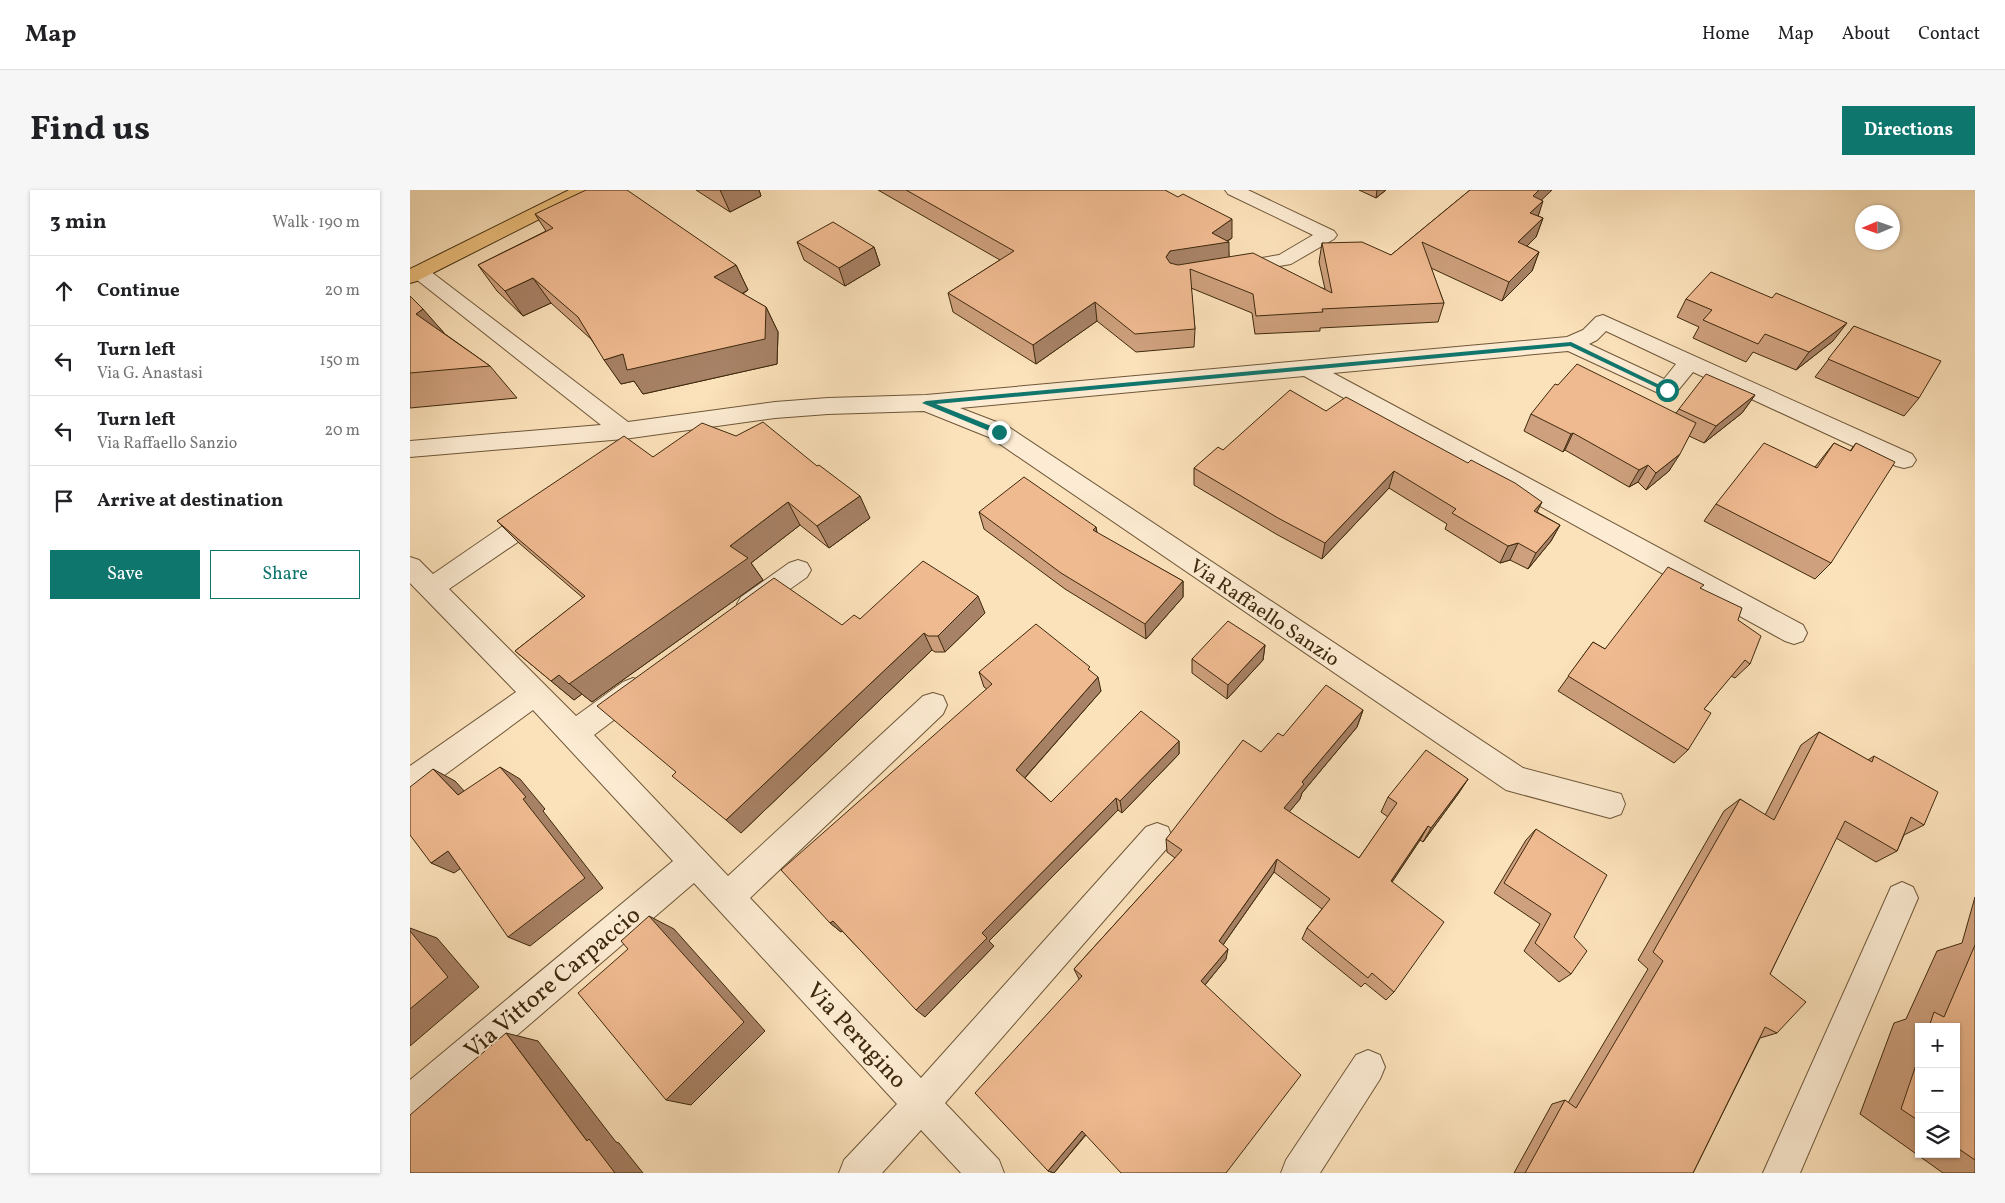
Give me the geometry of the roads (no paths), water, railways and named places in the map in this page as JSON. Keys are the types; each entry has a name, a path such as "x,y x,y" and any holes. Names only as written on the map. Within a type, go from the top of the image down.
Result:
{"main road":[{"path":"415,274 583,190"}],"street":[{"path":"1217,270 1284,260 1327,235 1234,190"},
{"path":"415,274 624,431"},
{"path":"410,449 624,431 828,406 926,403 1571,344 1590,335 1603,322 1904,460"},
{"path":"1571,344 1667,390 1690,362"},
{"path":"1307,368 1794,633"},
{"name":"Via Raffaello Sanzio","path":"926,403 999,432 1516,780 1610,804"},
{"path":"610,453 624,431"},
{"path":"431,588 557,502"},
{"name":"Via Perugino","path":"410,567 536,693 986,1173"},
{"path":"734,616 798,570"},
{"path":"574,733 654,674"},
{"path":"410,783 536,693"},
{"path":"728,897 933,705"},
{"path":"857,1173 921,1104 1157,838"},
{"name":"Via Vittore Carpaccio","path":"410,1103 695,862"},
{"path":"1787,1170 1902,898"},
{"path":"1299,1173 1368,1067"}]}
